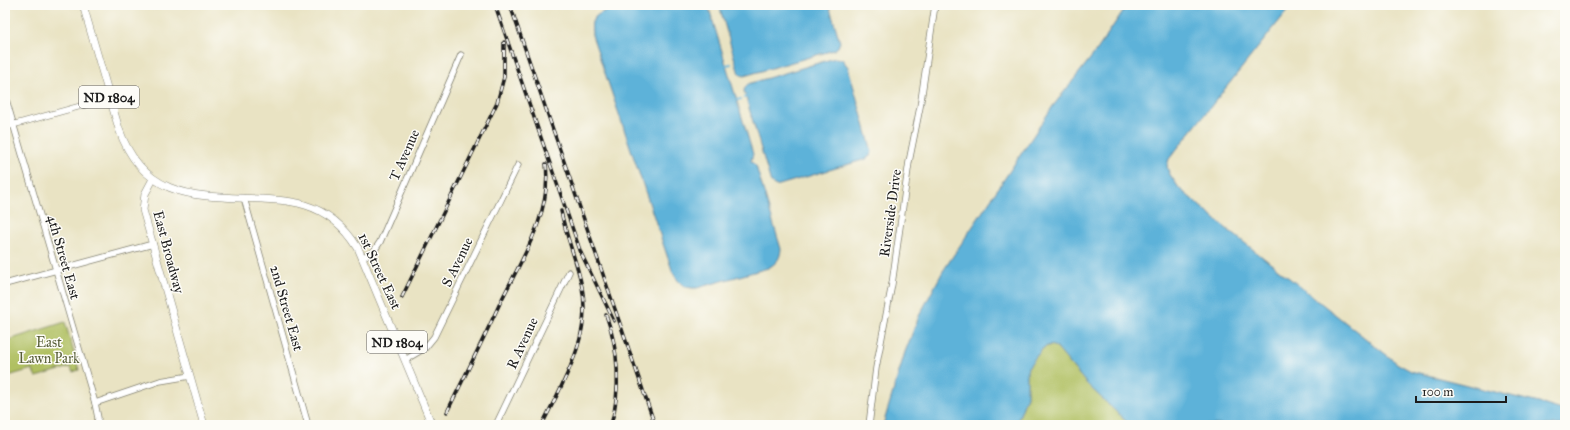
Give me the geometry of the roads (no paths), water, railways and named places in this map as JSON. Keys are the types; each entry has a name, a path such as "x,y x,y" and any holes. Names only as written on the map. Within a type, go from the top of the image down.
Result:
{"main road":[{"name":"ND 1804","path":"83,5 120,134 126,148 139,166 153,179 188,194 244,198"},
{"name":"East Broadway","path":"153,179 145,194 143,204 204,425"},
{"name":"1st Street East","path":"244,198 294,202 315,209 340,225 353,240 362,258 432,425"}],"street":[{"name":"Riverside Drive","path":"869,425 876,368 892,284 909,162 920,107 935,5"},
{"name":"T Avenue","path":"362,258 374,251 380,242 461,55"},
{"name":"4th Street East","path":"5,96 94,403 98,418 96,425"},
{"path":"5,127 110,98"},
{"name":"S Avenue","path":"405,360 425,348 434,337 518,165"},
{"name":"2nd Street East","path":"244,198 308,425"},
{"path":"5,284 153,244"},
{"name":"R Avenue","path":"496,425 569,272"},
{"path":"94,403 160,381 190,376"}],"water":[{"path":"625,5 708,5 753,154 751,161 756,166 781,249 778,260 768,268 697,288 682,285 673,273 592,35 592,22 597,15 606,10"},
{"path":"719,5 829,5 840,42 838,47 834,50 744,76 739,74"},
{"path":"1127,5 1292,5 1169,159 1167,166 1169,173 1179,188 1222,225 1398,364 1411,371 1539,403 1565,411 1565,425 1130,425 1087,384 1056,347 1050,345 1043,348 1028,367 1027,396 1016,425 883,425 905,352 919,316 943,271 1053,106 1097,50"},
{"path":"835,58 842,59 848,67 872,152 866,159 776,186 771,183 744,91 745,88 750,83"}],"waterway":[{"path":"726,65 731,64"},
{"path":"737,100 741,99"}],"railway":[{"path":"495,5 581,253 614,321"},
{"path":"510,5 655,425"},
{"path":"402,297 497,103 504,77 504,42"},
{"path":"447,412 525,253 540,219 547,183 546,164"},
{"path":"542,425 574,359 583,324 584,306 582,287 561,211"},
{"path":"606,315 614,342 617,370 616,398 611,425"}],"park label":[{"name":"East Lawn Park","path":"49,350"}]}
